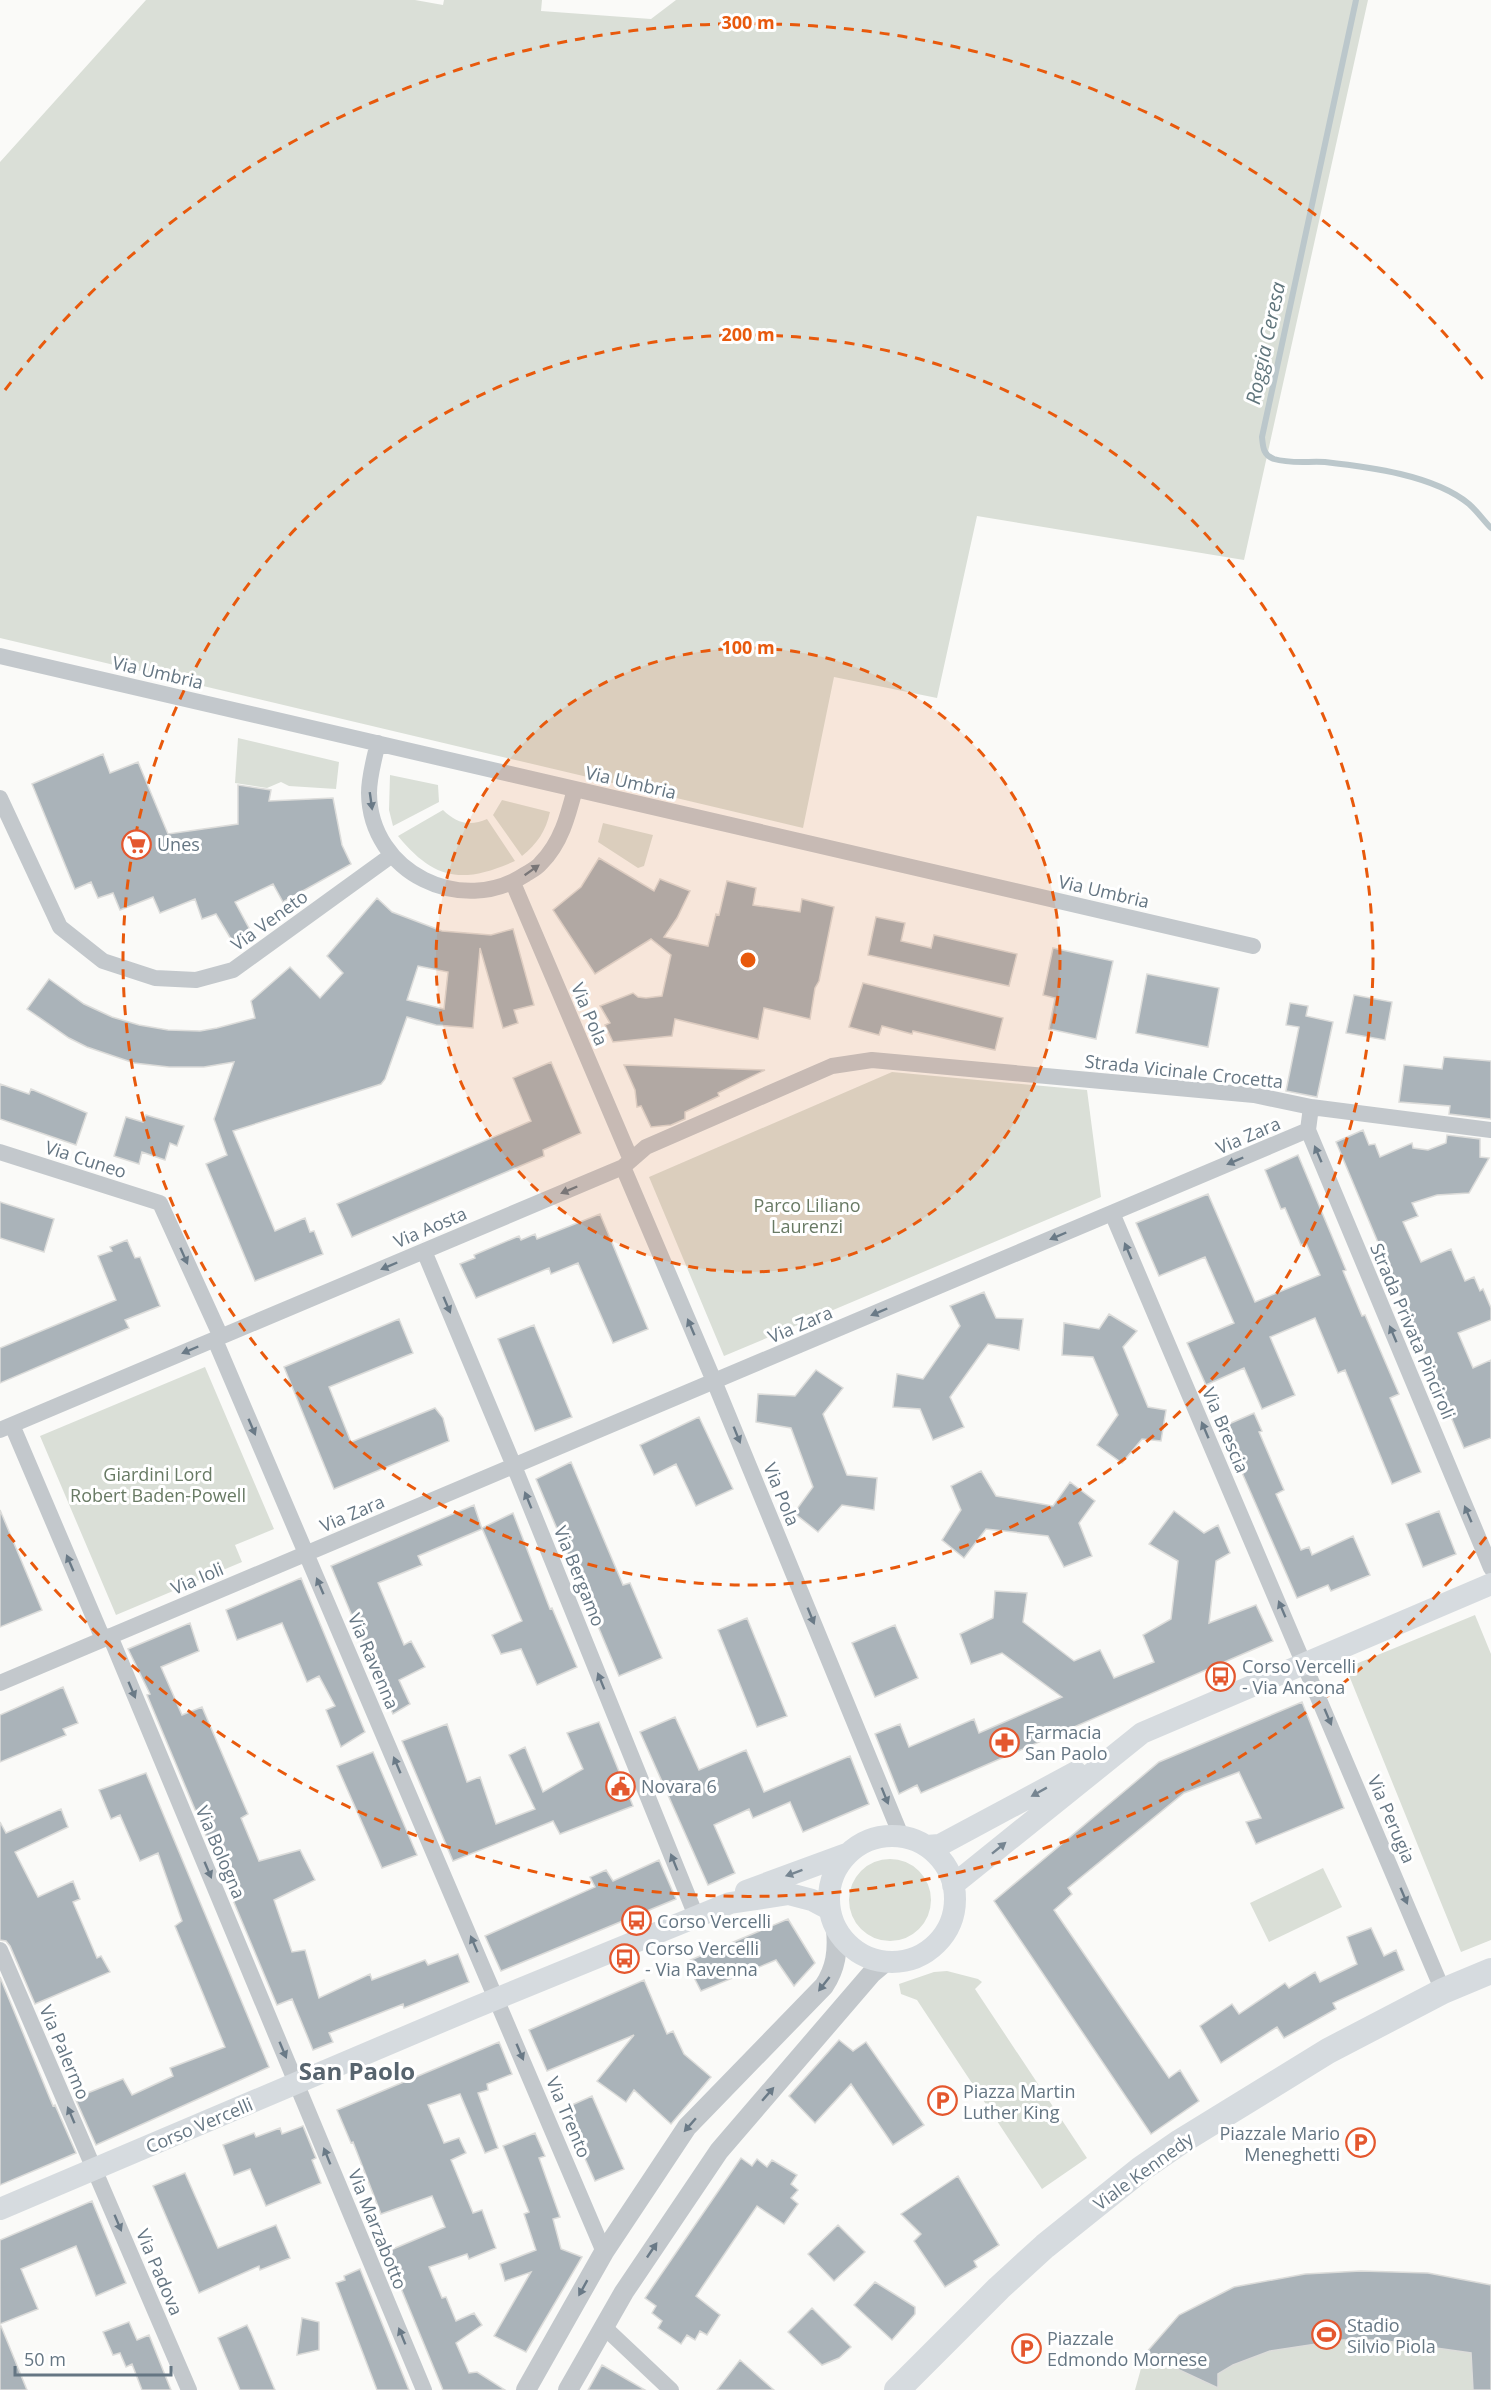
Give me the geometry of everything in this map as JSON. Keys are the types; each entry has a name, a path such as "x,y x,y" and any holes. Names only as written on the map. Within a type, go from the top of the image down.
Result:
{"main road":[{"path":"953,1885 1142,1733 1491,1584"},
{"path":"926,1846 942,1860 953,1885 955,1900 952,1921 941,1939 926,1953 906,1961 885,1962 865,1957 849,1945 833,1919 829,1889 836,1869 849,1853 866,1842 886,1836 902,1838 926,1846 940,1845 1127,1744"},
{"name":"Corso Vercelli","path":"730,1903 741,1892 849,1853"},
{"name":"Corso Vercelli","path":"0,2209 497,1998 730,1903 789,1894 812,1900 833,1919"},
{"name":"Viale Kennedy","path":"897,2390 1036,2254 1141,2169 1180,2142 1328,2051 1443,1991 1491,1971"}],"street":[{"name":"Via Umbria","path":"0,656 1253,946"},
{"path":"378,743 369,794 375,826 392,855 417,878 448,890 481,892 513,883 540,864 560,838 574,789"},
{"name":"Via Veneto","path":"0,798 60,927 103,961 155,978 196,980 233,970 392,855"},
{"name":"Via Pola","path":"513,883 902,1838"},
{"name":"Via Aosta","path":"6,1428 627,1164 646,1147 832,1066 872,1060"},
{"name":"Strada Vicinale Crocetta","path":"872,1060 1254,1095 1311,1107 1491,1130"},
{"path":"1308,1130 1311,1107"},
{"name":"Via Zara","path":"307,1553 1308,1130"},
{"name":"Strada Privata Pinciroli","path":"1308,1130 1491,1568"},
{"name":"Via Cuneo","path":"0,1152 160,1203"},
{"name":"Via Ravenna","path":"160,1203 497,1998"},
{"name":"Via Brescia","path":"1112,1213 1305,1663"},
{"name":"Via Bergamo","path":"424,1251 514,1466 696,1917"},
{"name":"Via Bologna","path":"6,1428 106,1638 297,2083"},
{"name":"Via Ioli","path":"0,1683 307,1553"},
{"name":"Via Perugia","path":"1305,1663 1443,1991"},
{"path":"526,2390 604,2252 687,2127 824,1986 832,1973 837,1948 833,1919"},
{"name":"Via Palermo","path":"0,1950 94,2169"},
{"path":"568,2390 603,2326 719,2151 872,1973 885,1962"},
{"name":"Via Trento","path":"497,1998 604,2252"},
{"name":"Via Marzabotto","path":"297,2083 424,2390"},
{"name":"Via Padova","path":"94,2169 189,2390"},
{"path":"603,2326 671,2390"}],"green space":[{"path":"146,0 415,0 443,5 444,0 542,0 541,11 651,19 676,0 1368,0 1244,560 977,516 937,698 834,677 803,828 0,638 0,162"},
{"path":"238,738 339,762 336,789 289,786 281,782 267,788 235,783"},
{"path":"390,775 438,785 439,802 393,826 389,810"},
{"path":"502,800 550,812 540,837 522,856 493,815"},
{"path":"443,810 458,821 475,823 487,819 515,861 480,873 465,875 438,870 425,862 398,836"},
{"path":"603,823 653,835 644,866 638,868 598,842"},
{"name":"Parco Liliano Laurenzi","path":"892,1072 1087,1090 1101,1197 724,1356 649,1177"},
{"name":"Giardini Lord Robert Baden-Powell","path":"205,1367 274,1529 235,1545 242,1562 116,1615 40,1436"},
{"path":"1475,1615 1491,1654 1491,1940 1461,1952 1346,1668"},
{"path":"890,1859 906,1862 919,1871 928,1884 931,1900 928,1916 919,1929 906,1938 890,1941 874,1938 861,1929 852,1916 849,1900 852,1884 861,1871 874,1862"},
{"path":"1323,1868 1342,1907 1269,1942 1250,1903"},
{"path":"947,1971 982,1982 975,1989 1087,2158 1042,2189 917,2000 901,1994 899,1984 934,1972"},
{"name":"Stadio Silvio Piola","path":"1361,2271 1428,2273 1491,2285 1491,2390 1135,2390 1145,2354 1179,2315 1234,2287 1305,2274"}],"building":[{"path":"103,754 110,773 138,762 168,834 238,824 238,785 271,790 269,801 333,798 342,845 351,864 283,902 273,884 235,902 250,930 251,937 248,943 237,949 216,914 202,919 195,899 160,913 153,897 120,910 113,893 98,898 91,882 75,889 32,784"},
{"path":"599,858 654,891 660,879 690,891 677,918 664,937 708,946 716,914 719,915 727,881 756,888 753,905 800,912 802,899 834,907 810,1019 764,1008 758,1039 675,1019 672,1036 613,1042 605,1025 610,1023 600,1006 633,993 638,997 646,998 662,996 671,955 651,939 595,974 553,910 581,887"},
{"path":"377,898 392,912 442,931 491,935 513,929 534,1005 514,1010 518,1023 503,1028 480,948 473,1028 436,1025 407,1017 385,1079 381,1084 233,1131 275,1231 305,1218 310,1232 314,1231 323,1254 255,1281 206,1164 227,1155 214,1119 234,1062 204,1067 169,1067 134,1063 87,1047 69,1038 27,1009 49,979 84,1004 112,1017 139,1025 168,1030 200,1031 217,1028 255,1018 251,1001 290,967 320,998 343,973 327,956","holes":["418,966 448,972 444,1009 407,1000"]},
{"path":"876,917 905,923 901,941 931,948 934,935 1017,954 1009,986 868,955"},
{"path":"1053,948 1113,961 1096,1039 1049,1029 1055,998 1043,995"},
{"path":"1147,974 1219,988 1208,1047 1136,1033"},
{"path":"863,983 1003,1018 995,1050 882,1026 879,1035 849,1027"},
{"path":"1354,995 1392,1002 1385,1040 1346,1033"},
{"path":"1290,1003 1308,1006 1306,1016 1333,1022 1317,1097 1286,1091 1299,1027 1286,1025"},
{"path":"1444,1057 1491,1061 1491,1119 1449,1114 1450,1106 1399,1102 1404,1065 1442,1069"},
{"path":"551,1062 581,1133 543,1150 544,1156 352,1237 337,1204 531,1121 513,1078"},
{"path":"624,1065 765,1070 685,1112 685,1119 671,1125 651,1127 641,1106 637,1107 635,1090"},
{"path":"0,1084 29,1094 31,1089 87,1113 76,1145 0,1119"},
{"path":"146,1115 184,1126 177,1146 170,1143 165,1160 142,1152 139,1164 114,1156 126,1117 143,1122"},
{"path":"1363,1130 1369,1145 1375,1144 1380,1157 1412,1143 1413,1148 1428,1150 1446,1143 1447,1135 1480,1139 1480,1157 1489,1158 1469,1193 1437,1195 1412,1203 1418,1216 1403,1222 1421,1262 1451,1249 1465,1281 1474,1277 1480,1291 1483,1289 1491,1308 1491,1320 1458,1333 1473,1368 1491,1360 1491,1438 1464,1448 1336,1142"},
{"path":"1298,1155 1346,1270 1343,1271 1362,1316 1365,1315 1399,1394 1390,1398 1421,1472 1392,1484 1345,1370 1338,1373 1315,1318 1270,1337 1295,1395 1262,1409 1244,1368 1206,1385 1187,1343 1234,1323 1205,1257 1159,1276 1136,1223 1208,1194 1255,1302 1320,1275 1306,1243 1301,1245 1285,1208 1281,1209 1265,1170"},
{"path":"0,1202 54,1219 44,1252 0,1238"},
{"path":"600,1214 648,1329 613,1343 578,1263 551,1274 549,1268 476,1298 460,1264 475,1258 474,1255 519,1236 521,1240 535,1234 537,1239"},
{"path":"127,1240 135,1258 140,1257 160,1306 125,1320 129,1328 0,1383 0,1348 116,1300 98,1256 112,1251 110,1247"},
{"path":"984,1292 996,1318 1023,1319 1019,1350 988,1344 950,1397 964,1427 933,1440 920,1409 893,1407 897,1374 923,1379 960,1326 950,1306"},
{"path":"1109,1314 1137,1331 1123,1347 1148,1407 1166,1410 1161,1441 1142,1439 1122,1463 1097,1445 1118,1415 1093,1357 1062,1355 1064,1323 1099,1329"},
{"path":"399,1319 413,1353 329,1387 351,1442 435,1408 443,1418 449,1441 334,1489 284,1367"},
{"path":"534,1325 572,1417 535,1431 498,1339"},
{"path":"816,1370 843,1388 823,1414 847,1475 877,1478 874,1510 842,1505 818,1532 794,1513 813,1487 791,1428 756,1422 758,1394 795,1396"},
{"path":"1254,1413 1262,1431 1259,1432 1284,1490 1276,1494 1301,1550 1309,1547 1312,1555 1353,1536 1370,1575 1331,1591 1328,1585 1297,1598 1222,1427"},
{"path":"699,1417 733,1489 696,1506 676,1464 654,1475 640,1445"},
{"path":"571,1462 623,1585 630,1583 662,1658 619,1676 536,1479"},
{"path":"981,1471 996,1496 1053,1506 1070,1482 1095,1501 1079,1523 1092,1556 1064,1567 1048,1536 986,1529 964,1558 942,1540 961,1510 951,1486"},
{"path":"474,1505 482,1529 418,1556 422,1565 378,1583 404,1645 411,1641 425,1667 399,1680 410,1704 393,1714 366,1655 368,1654 331,1566"},
{"path":"0,1510 42,1610 0,1627"},
{"path":"1174,1511 1204,1533 1218,1525 1230,1553 1216,1561 1209,1623 1256,1605 1273,1641 921,1793 917,1785 899,1794 875,1734 900,1724 909,1747 974,1719 979,1733 1062,1697 1002,1653 971,1664 960,1634 993,1618 995,1591 1027,1593 1023,1622 1074,1661 1100,1650 1114,1678 1154,1662 1143,1635 1171,1619 1178,1561 1149,1544"},
{"path":"1439,1511 1456,1554 1423,1567 1406,1524"},
{"path":"513,1513 550,1609 552,1608 577,1667 537,1685 521,1649 501,1654 492,1635 522,1621 482,1528"},
{"path":"301,1578 365,1732 341,1747 326,1710 335,1706 319,1676 307,1682 282,1623 237,1640 226,1610"},
{"path":"747,1618 787,1716 757,1727 718,1630"},
{"path":"190,1623 199,1651 161,1667 182,1715 202,1707 248,1814 241,1818 259,1861 300,1850 315,1880 274,1900 292,1952 305,1950 319,1998 370,1974 372,1980 425,1960 428,1965 458,1954 469,1982 404,2008 403,2004 329,2033 333,2042 313,2050 292,1999 277,2005 147,1695 150,1694 128,1649"},
{"path":"895,1625 918,1678 875,1697 852,1643"},
{"path":"63,1687 78,1723 63,1729 66,1735 0,1762 0,1715"},
{"path":"1302,1702 1344,1808 1256,1844 1246,1822 1261,1818 1239,1772 1184,1793 1068,1888 1072,1894 1054,1910 1169,2078 1180,2070 1199,2101 1151,2134 994,1901 1159,1762"},
{"path":"675,1717 699,1770 746,1750 764,1792 850,1756 869,1804 803,1832 790,1802 753,1818 749,1809 714,1825 735,1873 708,1885 640,1732"},
{"path":"599,1722 633,1806 560,1834 553,1821 453,1861 402,1741 447,1724 467,1782 480,1777 496,1824 535,1809 509,1755 525,1747 543,1792 583,1769 567,1733"},
{"path":"373,1752 417,1855 382,1868 337,1766"},
{"path":"146,1773 269,2067 96,2145 75,2098 123,2079 132,2095 173,2076 170,2068 225,2047 175,1926 182,1921 158,1853 140,1861 120,1815 111,1819 99,1790"},
{"path":"61,1809 68,1827 15,1852 38,1897 73,1881 80,1899 73,1902 97,1958 101,1956 110,1972 35,2004 10,1946 6,1941 0,1940 0,1822 6,1833"},
{"path":"659,1860 676,1899 501,1971 485,1936 595,1887 590,1877 606,1870 613,1881"},
{"path":"788,1919 815,1963 794,1986 776,1960 701,1991 686,1962"},
{"path":"1371,1928 1384,1956 1396,1950 1404,1970 1333,2003 1336,2009 1284,2038 1277,2027 1221,2063 1200,2026 1232,2004 1239,2014 1285,1983 1289,1988 1315,1972 1320,1982 1357,1964 1347,1937"},
{"path":"0,1977 53,2106 55,2105 76,2153 0,2185"},
{"path":"644,1980 667,2034 673,2031 684,2054 711,2077 671,2124 634,2090 626,2102 597,2081 634,2035 547,2071 529,2030"},
{"path":"839,2040 853,2051 866,2042 924,2125 893,2145 851,2084 815,2123 789,2096"},
{"path":"499,2042 512,2074 487,2084 488,2090 478,2093 498,2148 485,2153 460,2094 428,2105 444,2143 459,2138 466,2153 451,2160 473,2213 482,2210 496,2248 469,2259 467,2254 429,2267 442,2298 446,2297 456,2321 474,2313 482,2325 456,2343 469,2373 477,2372 505,2390 443,2390 386,2252 445,2227 432,2196 381,2214 353,2142 351,2143 337,2110"},
{"path":"592,2096 624,2169 595,2181 563,2109"},
{"path":"303,2126 316,2158 312,2160 321,2183 266,2206 250,2169 234,2175 223,2145 254,2133 256,2137 280,2128 282,2134"},
{"path":"535,2133 545,2156 539,2158 560,2217 553,2219 561,2249 582,2257 526,2352 494,2336 531,2272 505,2281 500,2264 536,2250 524,2214 529,2212 503,2146"},
{"path":"741,2158 752,2166 757,2159 767,2167 772,2160 797,2175 791,2184 798,2190 791,2198 798,2204 784,2224 757,2206 696,2296 720,2315 707,2335 700,2331 695,2340 687,2335 681,2344 658,2328 662,2321 652,2313 656,2306 645,2298"},
{"path":"185,2173 218,2248 276,2225 290,2258 260,2270 259,2266 199,2293 153,2186"},
{"path":"958,2176 999,2245 974,2261 977,2267 945,2287 914,2241 921,2234 901,2214"},
{"path":"92,2201 126,2283 96,2296 76,2246 21,2269 38,2309 0,2324 0,2240"},
{"path":"838,2225 865,2252 834,2281 808,2254"},
{"path":"360,2269 409,2390 377,2390 336,2283 345,2280 344,2276"},
{"name":"Stadio Silvio Piola","path":"1361,2271 1428,2273 1491,2285 1491,2390 1473,2390 1471,2353 1379,2340 1343,2340 1270,2351 1233,2365 1218,2374 1218,2388 1145,2354 1179,2315 1234,2287 1305,2274"},
{"path":"875,2282 915,2307 915,2314 892,2340 854,2305"},
{"path":"812,2308 851,2347 839,2358 822,2365 788,2332"},
{"path":"302,2318 319,2322 319,2350 297,2355"},
{"path":"129,2322 137,2340 149,2335 171,2390 142,2390 132,2364 126,2367 120,2353 113,2355 103,2332"},
{"path":"247,2325 275,2390 240,2390 218,2338"},
{"path":"1,2326 27,2390 0,2390"},
{"path":"740,2360 774,2390 717,2390"},
{"path":"602,2365 645,2390 588,2390"}],"waterway":[{"name":"Roggia Ceresa","path":"1356,0 1262,437 1263,447 1268,455 1280,461 1342,464 1420,479 1455,494 1469,504 1491,528"}],"place":[{"name":"Unes","path":"136,844"},
{"name":"Corso Vercelli - Via Ancona","path":"1221,1676"},
{"name":"Farmacia San Paolo","path":"1004,1742"},
{"name":"Novara 6","path":"620,1786"},
{"name":"Corso Vercelli","path":"636,1921"},
{"name":"Corso Vercelli - Via Ravenna","path":"624,1958"},
{"name":"Piazza Martin Luther King","path":"942,2101"},
{"name":"Piazzale Mario Meneghetti","path":"1361,2143"},
{"name":"Stadio Silvio Piola","path":"1326,2335"},
{"name":"Piazzale Edmondo Mornese","path":"1026,2348"}],"district":[{"name":"San Paolo","path":"357,2070"}]}
